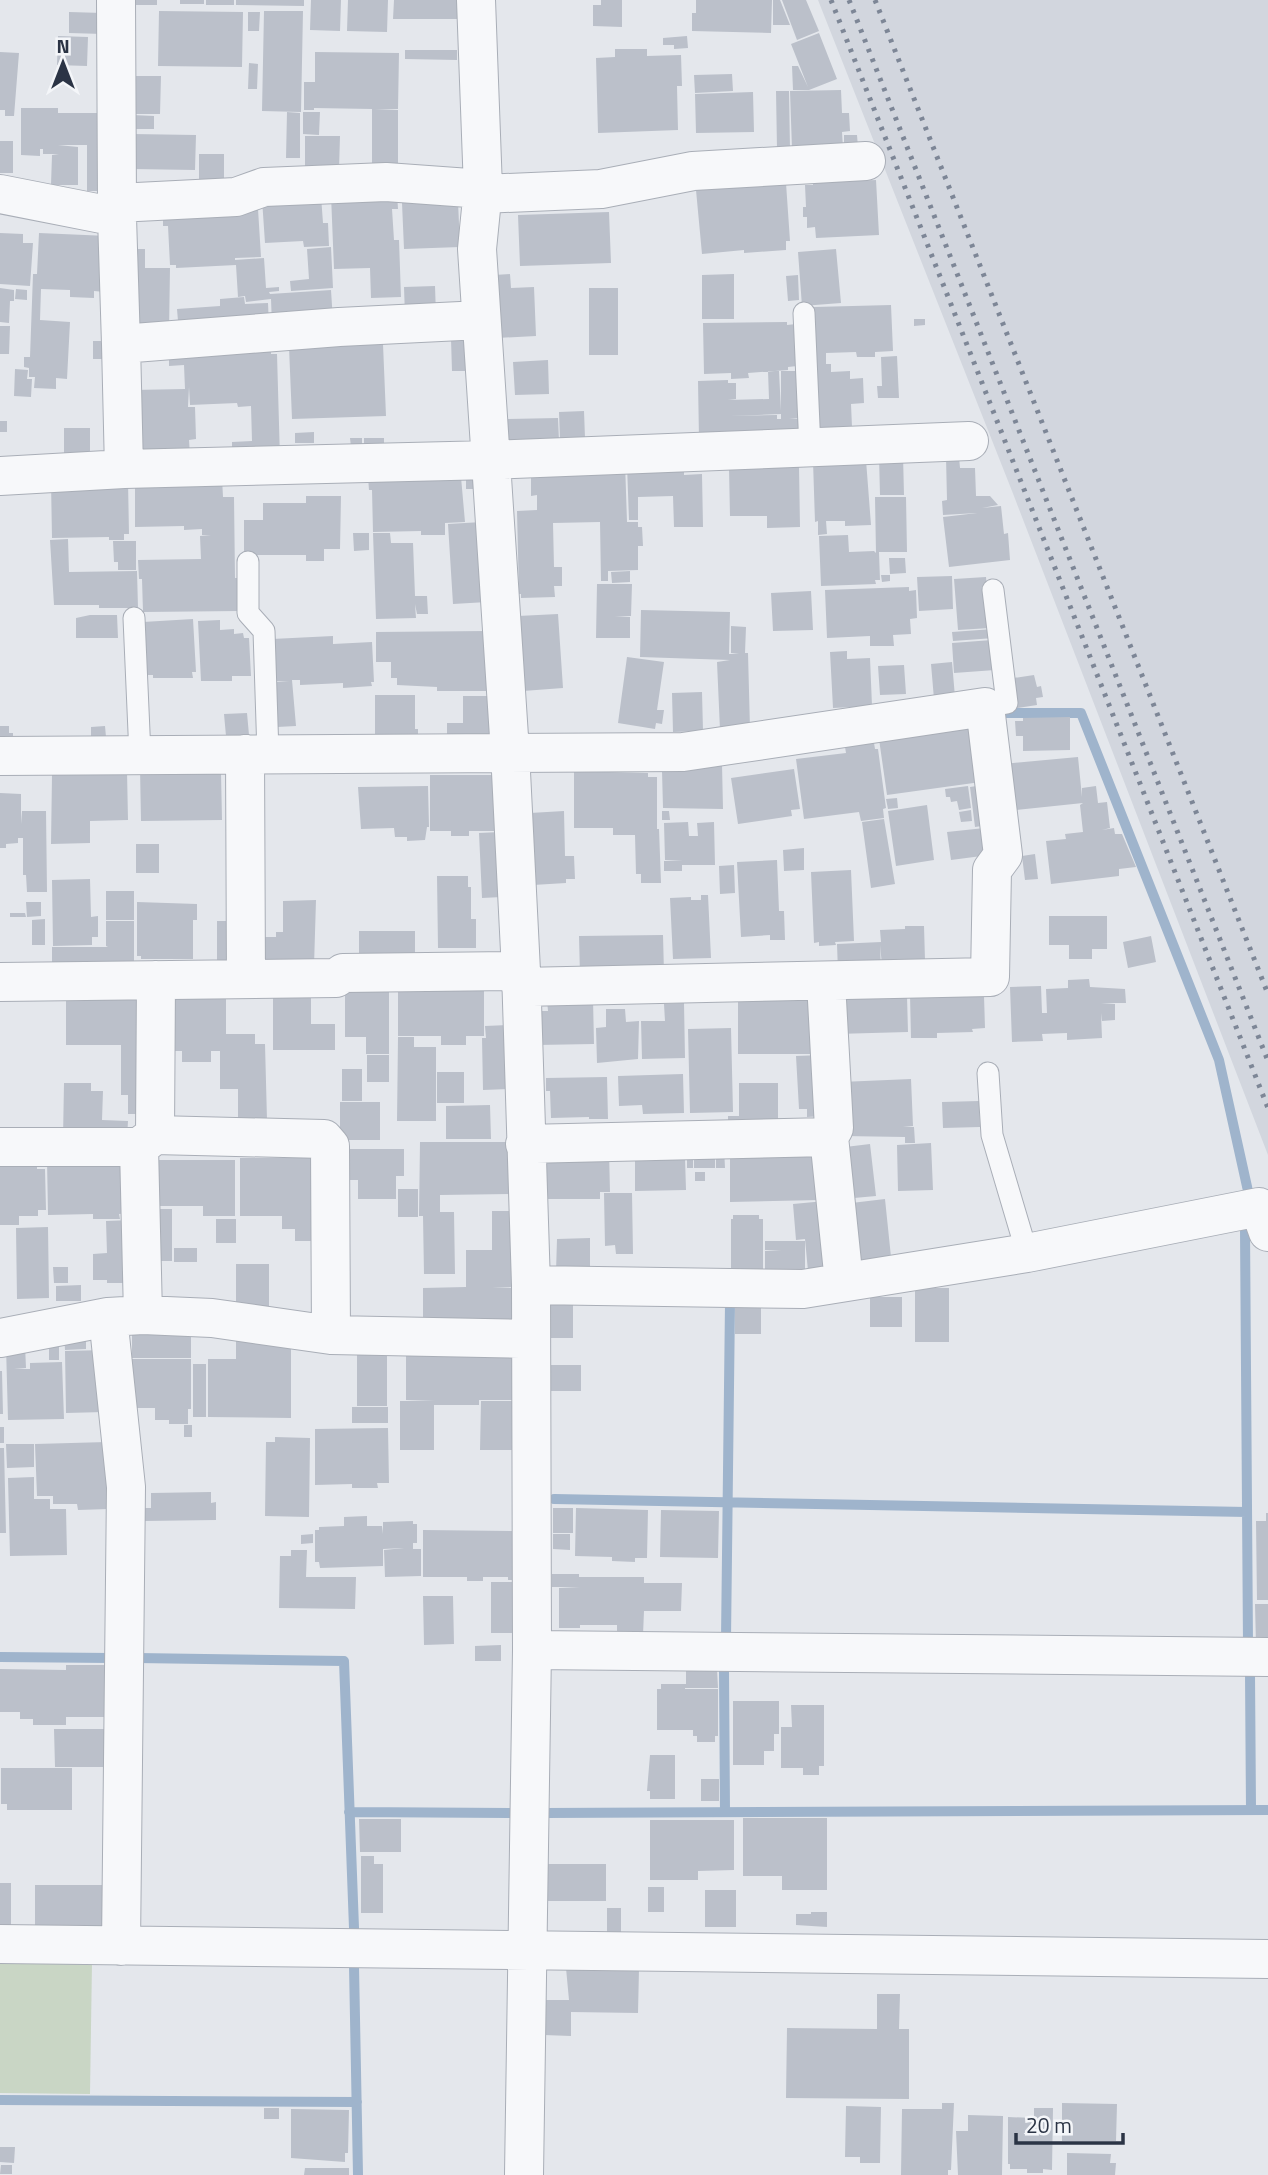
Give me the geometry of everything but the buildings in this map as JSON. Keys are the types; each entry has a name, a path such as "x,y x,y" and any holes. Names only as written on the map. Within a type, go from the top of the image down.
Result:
{"street":[{"path":"116,0 117,210 124,469"},
{"path":"476,0 483,191 477,248 510,752 531,1285 532,1650 524,2175"},
{"path":"0,194 117,210 236,197 264,187 386,182 483,191 601,189 693,171 866,161"},
{"path":"121,344 339,327 481,320"},
{"path":"0,476 124,469 491,460 969,441"},
{"path":"0,756 683,752 985,707 1003,855 992,870 990,977 826,982 521,979 342,973 336,978 0,982"},
{"path":"246,979 256,754"},
{"path":"121,1946 126,1316 147,1141 156,980"},
{"path":"826,982 834,1128 829,1138 844,1282"},
{"path":"525,1144 829,1138"},
{"path":"0,1147 147,1141 324,1139 330,1146 331,1335"},
{"path":"531,1285 803,1289 1027,1253 1259,1208 1268,1232"},
{"path":"0,1338 126,1316 212,1318 331,1335 531,1339"},
{"path":"532,1650 1268,1657"},
{"path":"0,1944 1268,1959"}],"lane":[{"path":"804,313 810,448"},
{"path":"248,562 248,613 264,631 256,754"},
{"path":"985,707 1007,703 993,590"},
{"path":"134,618 140,755"},
{"path":"988,1073 992,1135 1027,1253"}],"shaded area":[{"path":"818,0 1268,0 1268,1155 1012,491"}],"green space":[{"path":"0,1960 92,1962 90,2094 0,2093"}],"waterway":[{"path":"999,713 1081,713 1219,1060 1248,1191"},
{"path":"1245,1229 1248,1645"},
{"path":"726,1639 730,1303"},
{"path":"554,1499 1247,1512"},
{"path":"0,1657 111,1658"},
{"path":"137,1658 344,1661 354,1928"},
{"path":"724,1670 725,1812"},
{"path":"1250,1674 1251,1810"},
{"path":"545,1813 1268,1810"},
{"path":"349,1812 510,1813"},
{"path":"354,1966 358,2175"},
{"path":"0,2100 357,2102"}],"railway":[{"path":"831,0 1268,1108"},
{"path":"849,0 1268,1061"},
{"path":"875,0 1268,994"}]}
